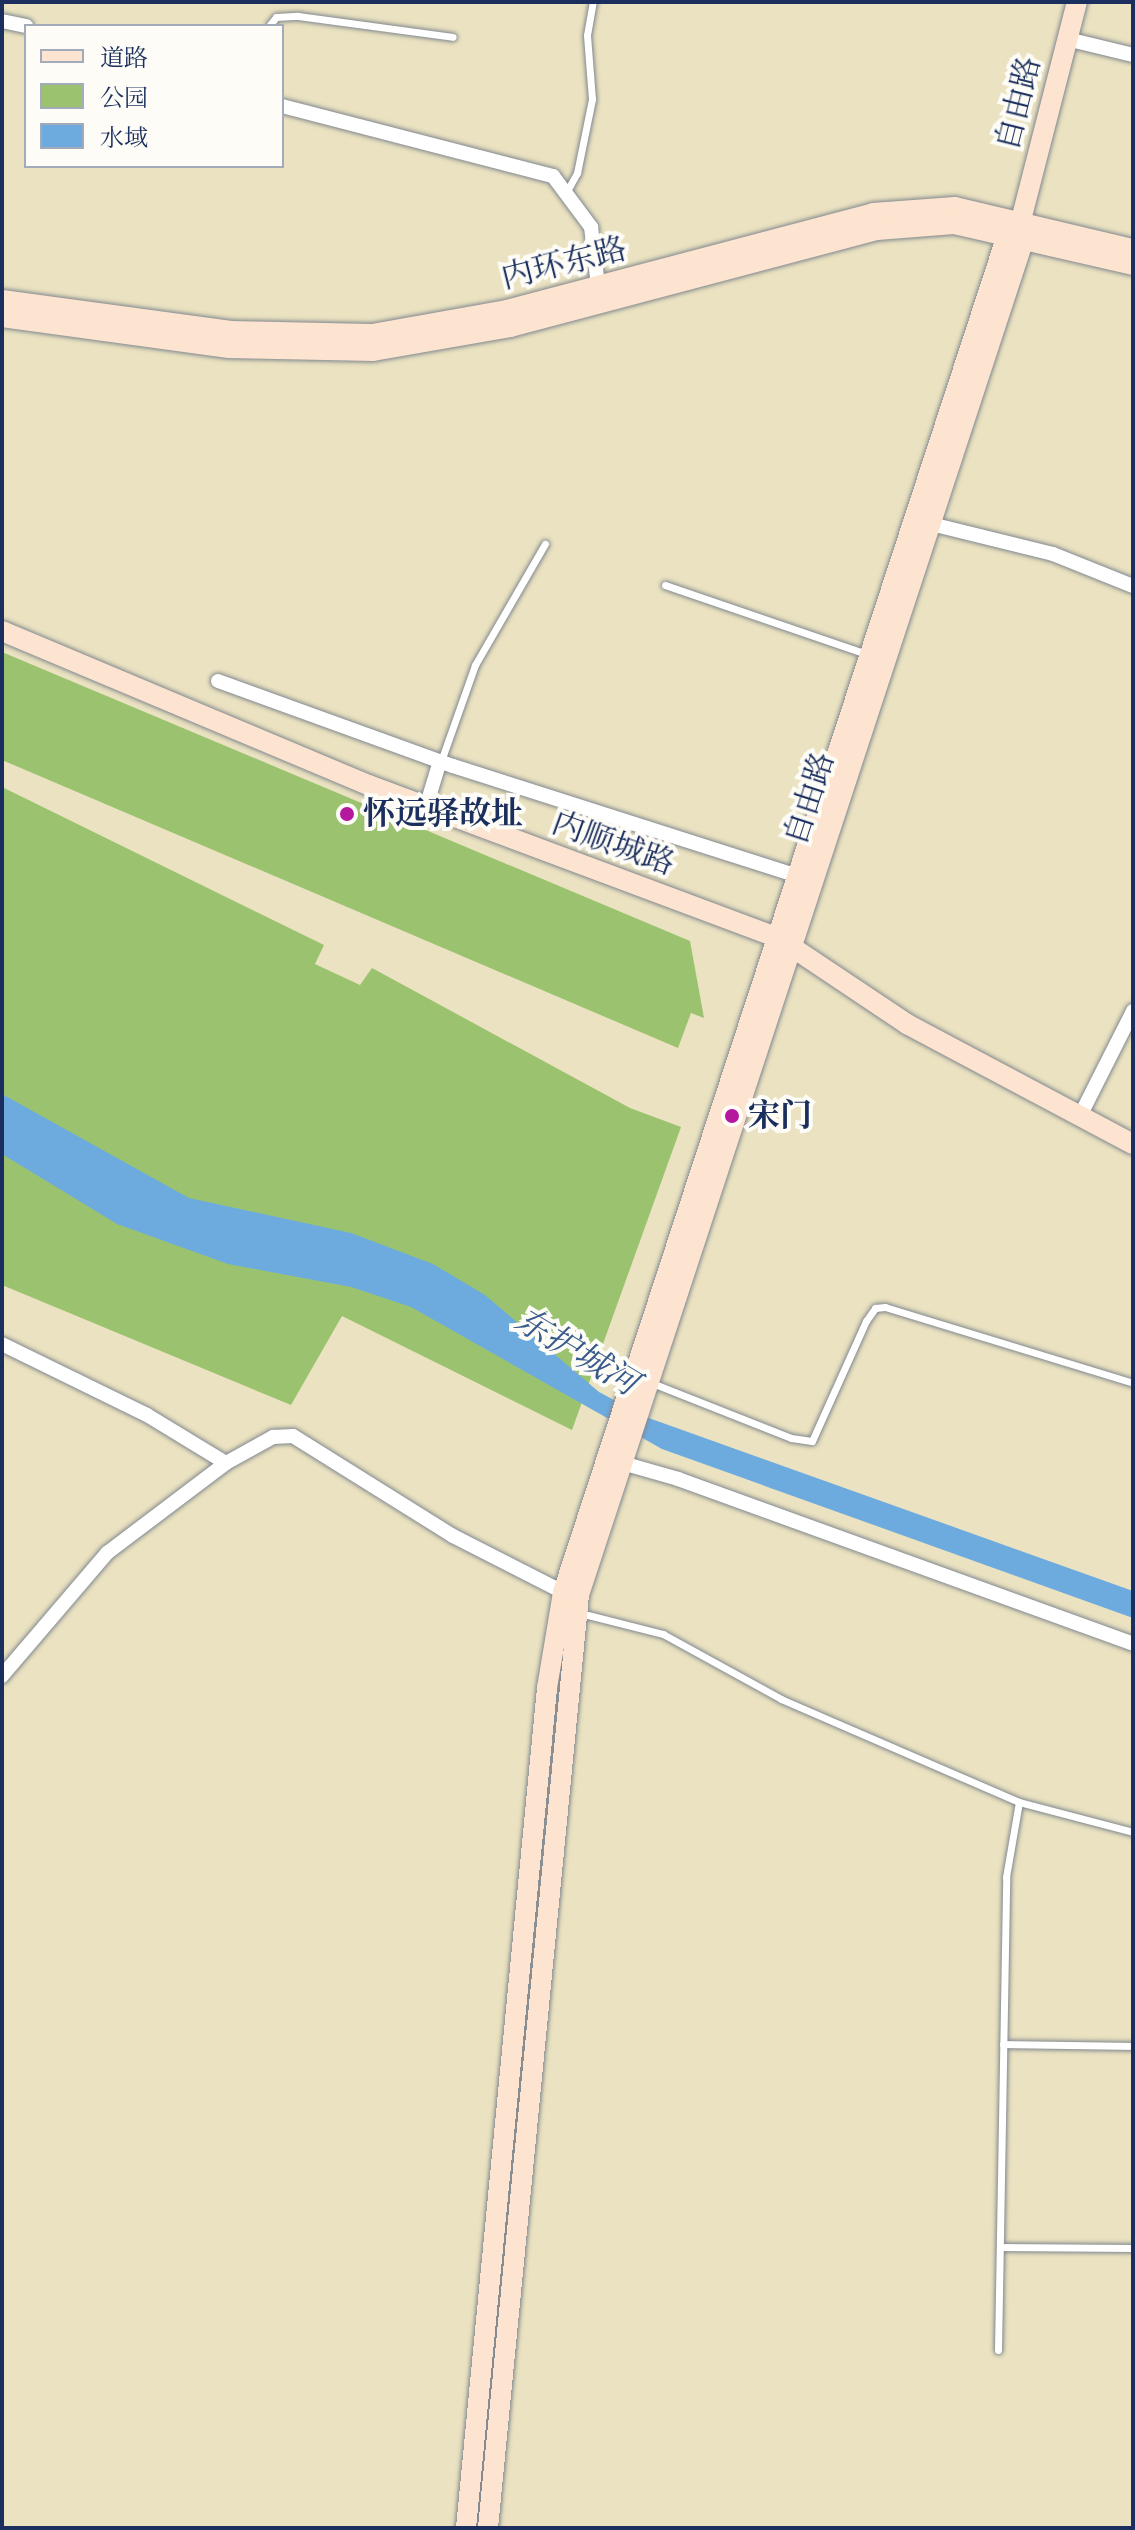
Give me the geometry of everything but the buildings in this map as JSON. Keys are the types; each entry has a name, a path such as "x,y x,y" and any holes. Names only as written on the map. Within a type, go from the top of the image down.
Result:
{"street":[{"name":"自由路","path":"621,1452 644,1389 1017,232 1077,2"},
{"path":"2,21 24,26"},
{"path":"1067,39 1133,55"},
{"path":"284,107 553,176 591,227 598,286"},
{"name":"内环东路","path":"2,300 231,331 339,335 439,324 598,286 873,213 955,207 1017,232 1133,265"},
{"name":"内环东路","path":"2,317 229,348 373,351 510,327 877,230 954,224 1133,249"},
{"path":"923,522 1053,554 1133,586"},
{"name":"自由路","path":"787,943 800,877 871,656 923,522"},
{"name":"内顺城路","path":"2,631 426,807 787,943 907,1024 1133,1144"},
{"path":"218,681 440,761 800,877"},
{"path":"426,807 440,761"},
{"path":"1080,1116 1133,1011"},
{"path":"2,1344 147,1415 226,1463"},
{"path":"2,1676 107,1553 226,1463 273,1437 293,1436 453,1536 563,1592"},
{"path":"466,2528 547,1688 563,1592 621,1452"},
{"path":"488,2528 576,1612 621,1452"},
{"path":"621,1452 678,1479 1133,1644"}],"lane":[{"path":"567,191 577,173 592,99 587,35 593,2"},
{"path":"271,24 276,17 290,16 453,37"},
{"path":"440,761 475,665 545,544"},
{"path":"665,585 871,656"},
{"path":"644,1389 791,1438 812,1441 866,1321 875,1308 885,1307 1133,1383"},
{"path":"576,1612 663,1634 781,1699 1019,1802 1133,1832"},
{"path":"998,2350 1006,1877 1019,1802"},
{"path":"1003,2044 1133,2046"},
{"path":"1000,2247 1133,2248"}],"green space":[{"path":"2,652 690,941 704,1018 691,1013 678,1048 2,760"},
{"path":"2,787 324,945 315,964 360,985 372,968 630,1108 681,1127 572,1430 342,1316 291,1405 2,1285"}],"water":[{"path":"2,1094 189,1198 351,1233 433,1264 485,1295 599,1392 646,1417 1133,1591 1133,1618 662,1449 411,1307 351,1287 228,1264 117,1224 2,1154"}],"place":[{"name":"怀远驿故址","path":"347,814"},
{"name":"宋门","path":"732,1116"}],"water label":[{"name":"东护城河","path":"576,1353"}]}
